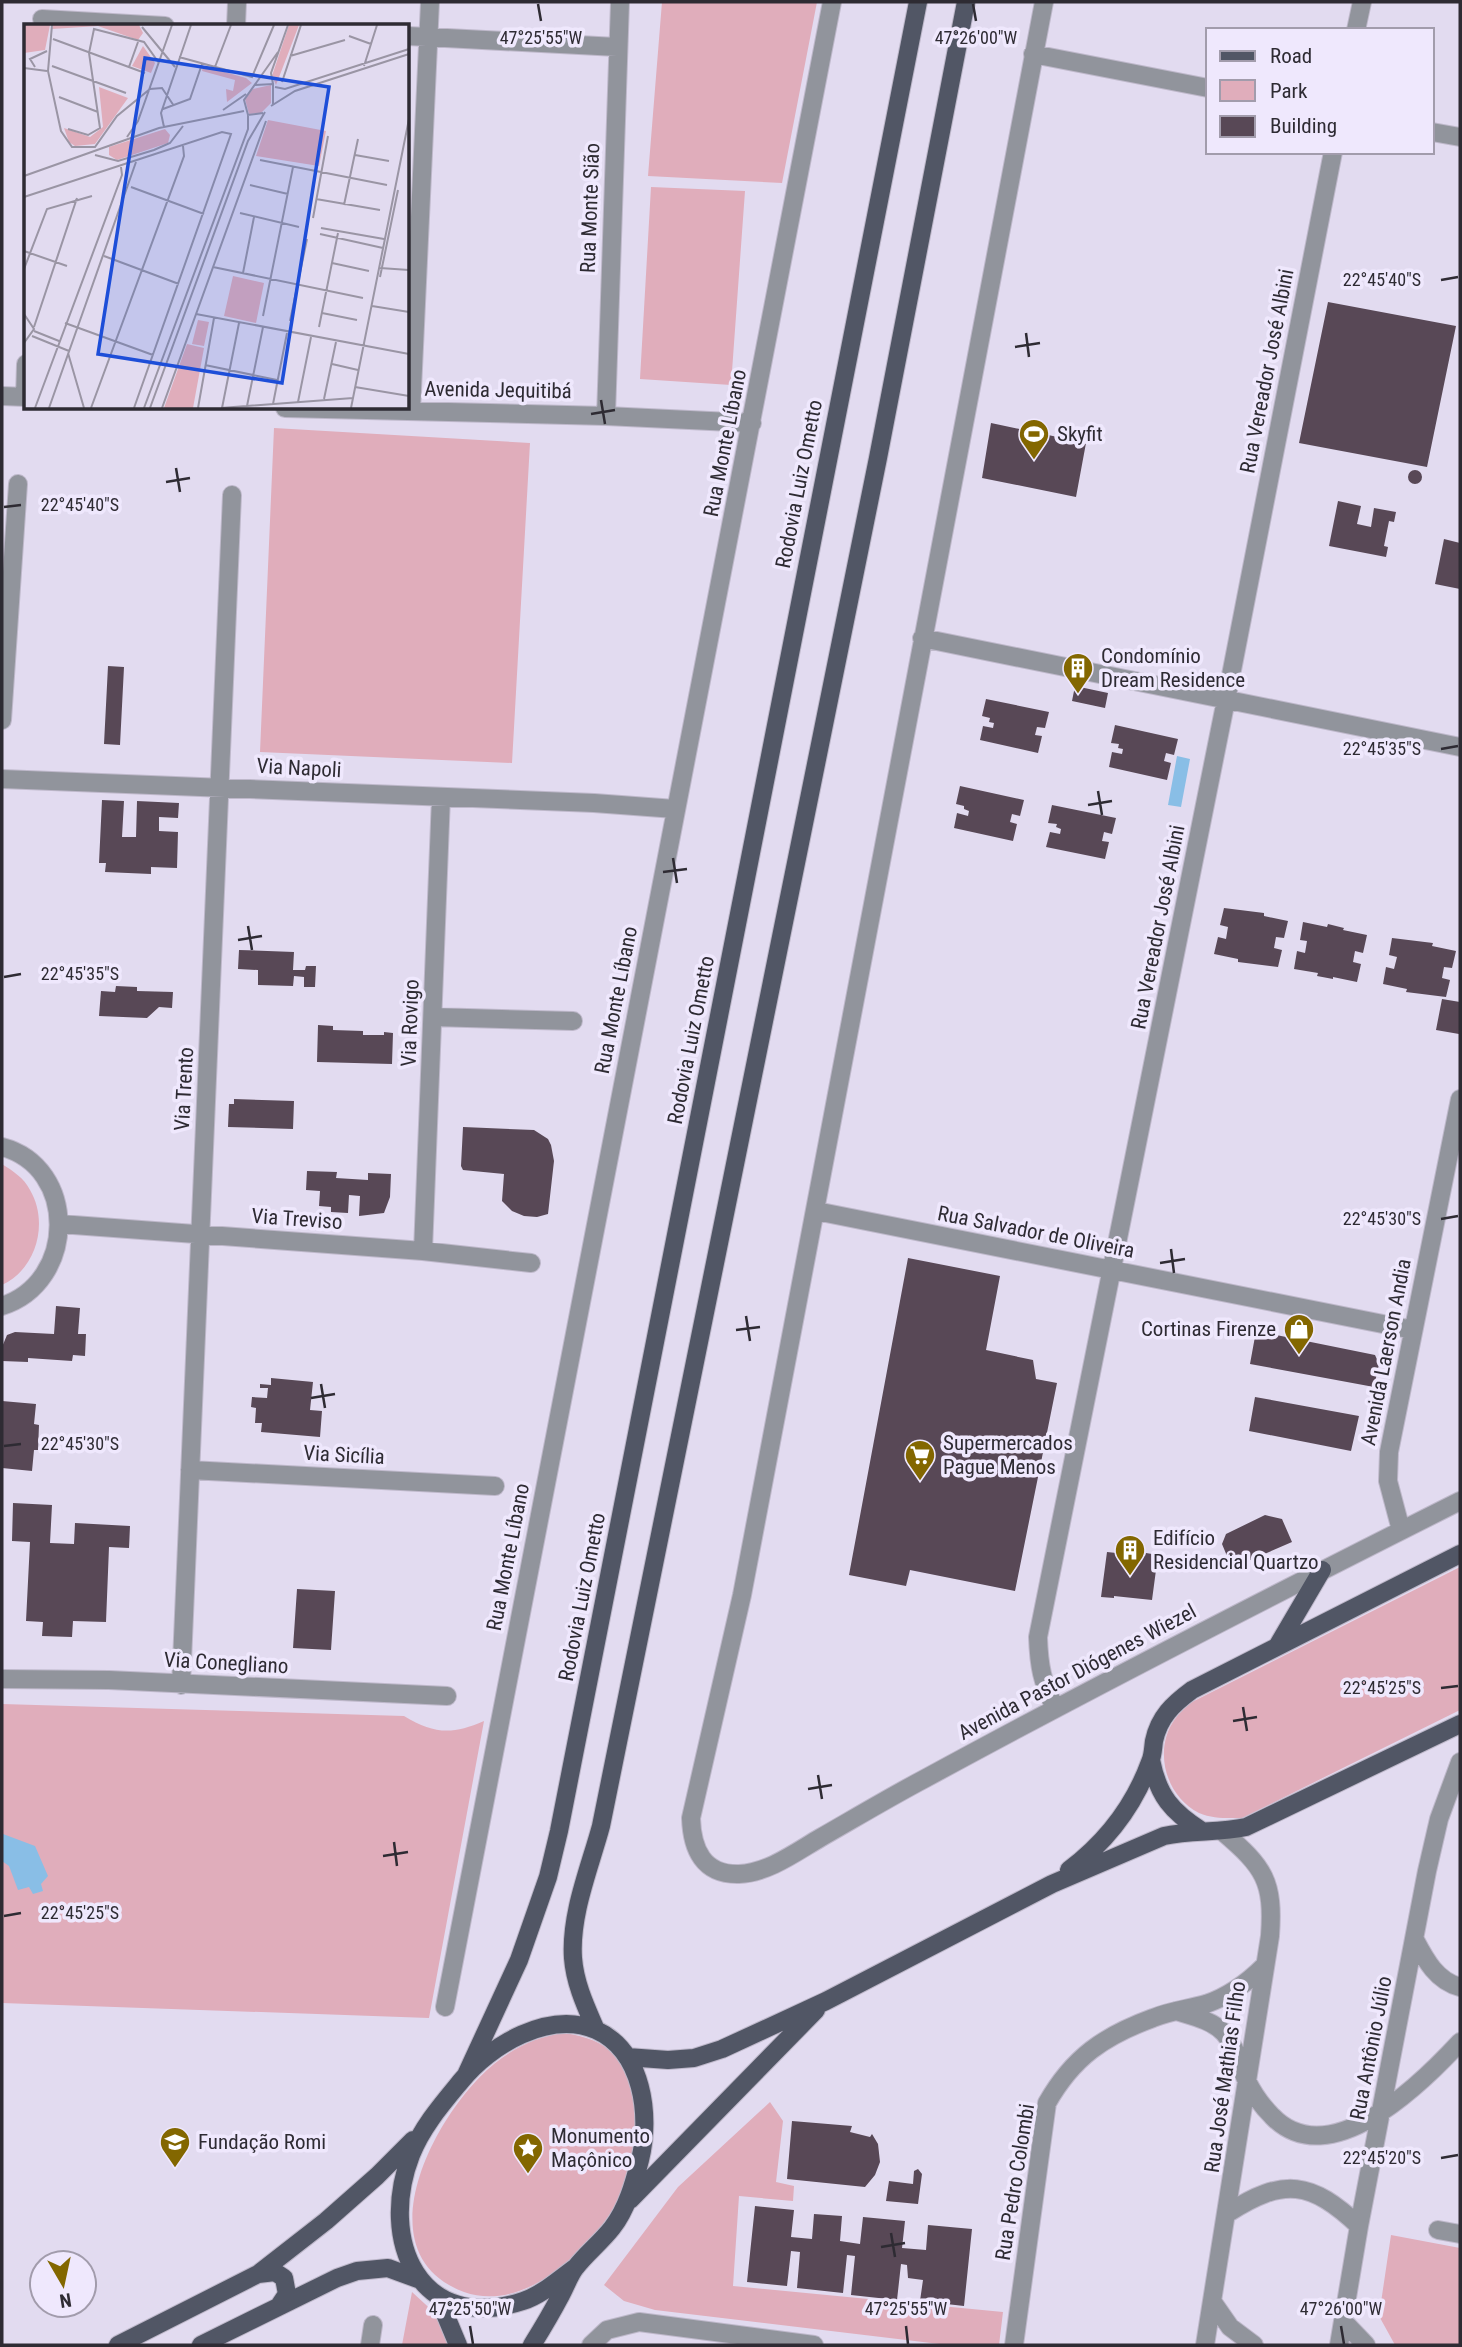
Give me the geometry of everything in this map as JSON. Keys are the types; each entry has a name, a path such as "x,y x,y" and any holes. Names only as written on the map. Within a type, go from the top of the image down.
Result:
{"main road":[{"name":"Rodovia Luiz Ometto","path":"466,2074 519,1960 548,1877 559,1831 918,2"},
{"path":"596,2031 581,1994 573,1959 575,1920 604,1812 878,458 965,2"},
{"path":"1052,1884 1107,1837 1124,1813 1151,1760 1160,1723 1176,1701 1278,1645 1460,1554"},
{"path":"1278,1645 1322,1570"},
{"path":"627,2057 667,2060 694,2058 722,2049 826,2001 1052,1884 1164,1836 1181,1832 1223,1832 1247,1828 1460,1724"},
{"path":"1151,1760 1154,1776 1167,1802 1175,1812 1202,1831"},
{"path":"627,2202 826,2001"},
{"path":"118,2345 258,2274 327,2221 423,2130 466,2074 497,2047 525,2032 565,2025 581,2026 596,2031 627,2057 639,2085 645,2119 640,2160 627,2202 614,2226 576,2267 532,2345"},
{"path":"418,2279 405,2251 400,2223 402,2187 411,2156 423,2130"},
{"path":"201,2345 357,2271 388,2268 418,2279 438,2297 460,2306 483,2309 526,2300 576,2267"},
{"path":"258,2274 275,2272 284,2278 286,2294 279,2306"},
{"path":"438,2297 458,2345"}],"street":[{"path":"236,24 237,2"},
{"path":"411,411 430,2"},
{"name":"Rua Monte Sião","path":"607,416 620,2"},
{"name":"Rua Monte Líbano","path":"445,2007 832,2"},
{"path":"816,1211 1044,2"},
{"path":"1356,28 1362,2"},
{"path":"42,16 140,24"},
{"path":"410,36 617,47"},
{"path":"1033,54 1206,88"},
{"path":"1434,131 1460,137"},
{"name":"Rua Vereador José Albini","path":"1055,1708 1043,1684 1038,1637 1227,699 1333,154"},
{"path":"2,396 24,397"},
{"name":"Avenida Jequitibá","path":"369,410 752,423"},
{"path":"2,720 18,484"},
{"name":"Via Trento","path":"181,1685 232,495"},
{"path":"922,638 1460,747"},
{"name":"Via Napoli","path":"2,779 594,803 675,809"},
{"name":"Via Rovigo","path":"423,1251 441,797"},
{"path":"433,1017 573,1021"},
{"name":"Avenida Laerson Andia","path":"1401,1531 1388,1481 1389,1452 1460,1099"},
{"path":"2,1147 11,1150 36,1168 53,1194 60,1224 58,1248 48,1270 32,1289 12,1303 2,1306"},
{"name":"Rua Salvador de Oliveira","path":"816,1211 1413,1330"},
{"name":"Avenida Pastor Diógenes Wiezel","path":"816,1211 742,1595 691,1818 695,1849 714,1870 741,1874 777,1863 925,1778 1055,1708 1460,1501"},
{"name":"Via Treviso","path":"60,1224 423,1251 531,1263"},
{"name":"Via Sicília","path":"190,1470 495,1486"},
{"name":"Via Conegliano","path":"2,1679 109,1680 447,1696"},
{"name":"Rua Antônio Júlio","path":"1339,2345 1359,2226 1439,1819 1460,1762"},
{"name":"Rua José Mathias Filho","path":"1205,2345 1228,2213 1272,1908 1266,1882 1256,1863 1223,1832"},
{"path":"1415,1940 1428,1964 1441,1978 1460,1987"},
{"name":"Rua Pedro Colombi","path":"1014,2345 1048,2103 1062,2078 1080,2058 1112,2035 1154,2017 1207,2003 1230,1993 1247,1983 1264,1966"},
{"path":"1175,2011 1208,2021 1224,2033 1234,2049 1247,2082 1273,2117 1290,2129 1307,2134 1340,2132 1381,2112 1425,2079 1460,2042"},
{"path":"1228,2213 1265,2193 1304,2189 1324,2197 1359,2226"},
{"path":"1438,2230 1460,2234"},
{"path":"1213,2304 1230,2327 1254,2345"},
{"path":"591,2345 607,2330 639,2322 814,2345"},
{"path":"1344,2322 1366,2345"},
{"path":"370,2345 373,2325"}],"green space":[{"path":"662,2 817,2 782,183 648,176"},
{"path":"651,187 745,191 731,385 640,379"},
{"path":"274,428 530,443 512,763 260,752"},
{"path":"2,1164 28,1186 36,1203 39,1230 36,1244 24,1268 2,1285"},
{"path":"1460,1567 1460,1710 1242,1818 1204,1815 1187,1805 1178,1795 1166,1771 1165,1744 1175,1719 1190,1703"},
{"path":"2,1704 404,1716 425,1726 443,1730 462,1729 484,1721 429,2018 2,2003"},
{"path":"565,2033 593,2041 613,2053 621,2062 631,2085 638,2135 626,2182 608,2217 593,2237 555,2272 510,2294 487,2296 464,2292 433,2273 417,2247 412,2215 418,2181 450,2114 472,2086 510,2052 527,2043"},
{"path":"770,2102 783,2121 776,2182 794,2186 793,2201 739,2196 733,2286 1003,2312 999,2345 948,2345 655,2310 624,2301 604,2285 678,2187"},
{"path":"1391,2235 1460,2248 1460,2345 1395,2345 1379,2316"},
{"path":"412,2292 437,2315 451,2345 402,2345"}],"water":[{"path":"1177,756 1190,759 1181,807 1168,805"},
{"path":"3,1834 35,1846 48,1876 41,1884 43,1891 33,1894 29,1887 18,1890 9,1866 2,1861"}],"building":[{"path":"1328,302 1456,326 1427,467 1299,443"},
{"name":"Skyfit","path":"991,423 1086,443 1076,497 982,478"},
{"path":"1415,470 1420,472 1420,482 1415,484 1410,482 1408,477 1410,472"},
{"path":"1338,501 1361,506 1357,524 1371,527 1374,508 1396,512 1394,522 1389,521 1384,546 1388,547 1386,557 1329,546"},
{"path":"1444,539 1460,543 1460,589 1435,584"},
{"path":"108,666 124,667 120,745 104,744"},
{"path":"1075,686 1108,693 1105,708 1072,701"},
{"path":"986,699 1049,712 1045,728 1037,727 1035,735 1042,736 1038,753 980,740 983,726 993,728 994,723 989,722 990,718 982,716"},
{"path":"1115,725 1178,739 1174,755 1166,753 1164,761 1171,763 1167,780 1109,767 1112,752 1122,754 1123,749 1118,748 1119,744 1111,743"},
{"path":"960,786 1024,800 1020,816 1012,814 1010,822 1017,824 1013,841 954,828 957,813 968,816 969,811 956,804"},
{"path":"102,800 124,801 122,837 136,837 137,801 179,803 178,818 159,817 159,831 178,832 177,868 151,867 151,874 105,872 106,863 99,863"},
{"path":"1052,805 1116,818 1112,834 1104,832 1102,841 1109,842 1105,859 1046,847 1050,832 1060,834 1061,829 1056,827 1057,824 1048,823"},
{"path":"1224,908 1264,913 1264,916 1288,921 1284,938 1276,937 1274,948 1282,950 1278,967 1238,962 1238,959 1214,954 1218,937 1226,939 1228,927 1220,925"},
{"path":"1303,922 1327,927 1328,924 1367,935 1363,953 1355,951 1353,962 1361,964 1357,982 1317,976 1318,973 1294,969 1297,951 1305,953 1307,941 1300,940"},
{"path":"1392,938 1433,943 1432,946 1456,951 1452,968 1444,967 1442,978 1450,980 1446,997 1406,992 1407,989 1383,984 1386,967 1394,969 1397,957 1389,955"},
{"path":"239,950 294,952 293,970 316,966 315,987 304,987 304,977 294,976 293,986 258,985 258,970 238,969"},
{"path":"116,986 137,987 137,991 173,992 172,1008 159,1007 147,1018 99,1016 101,991 115,992"},
{"path":"1442,999 1460,1002 1459,1034 1436,1030"},
{"path":"318,1025 333,1026 333,1030 363,1031 363,1035 393,1033 392,1064 317,1062"},
{"path":"234,1099 294,1101 293,1129 228,1127 229,1104 234,1104"},
{"path":"463,1127 534,1130 548,1139 554,1161 548,1214 524,1216 512,1211 502,1201 504,1174 463,1170"},
{"path":"307,1171 337,1172 336,1178 368,1180 368,1173 391,1174 390,1197 384,1213 359,1216 360,1196 349,1195 348,1213 331,1212 331,1207 319,1206 320,1191 306,1190"},
{"path":"908,1258 1000,1276 986,1350 1033,1360 1036,1379 1057,1383 1015,1591 910,1570 906,1586 849,1575"},
{"path":"56,1306 80,1308 78,1334 86,1334 85,1356 73,1355 72,1361 28,1358 28,1362 2,1361 2,1347 7,1335 15,1332 54,1334"},
{"path":"1256,1331 1375,1355 1379,1364 1374,1387 1250,1364"},
{"path":"271,1378 313,1382 310,1410 322,1411 320,1437 261,1432 262,1423 255,1423 256,1408 251,1407 252,1397 267,1398 268,1388 260,1388 260,1384 271,1385"},
{"path":"1255,1397 1359,1416 1351,1451 1249,1431"},
{"path":"2,1401 36,1404 34,1424 39,1425 38,1450 34,1450 32,1471 2,1468"},
{"path":"13,1503 52,1505 50,1543 74,1544 75,1523 130,1526 129,1548 109,1547 106,1622 73,1621 72,1637 42,1636 43,1622 26,1621 30,1542 12,1541"},
{"path":"1265,1515 1282,1519 1292,1542 1232,1568 1222,1544 1226,1534"},
{"name":"Edifício Residencial Quartzo","path":"1107,1552 1158,1555 1152,1600 1101,1597"},
{"path":"297,1589 335,1591 331,1650 293,1648"},
{"path":"792,2121 852,2126 850,2132 870,2137 872,2134 878,2144 880,2162 875,2175 865,2187 787,2179"},
{"path":"918,2169 922,2174 918,2204 886,2201 889,2181 913,2184 914,2171"},
{"path":"755,2206 794,2210 791,2237 812,2239 814,2214 842,2216 840,2241 860,2244 863,2217 905,2221 902,2248 926,2250 928,2225 972,2229 964,2306 920,2301 923,2280 908,2278 907,2265 901,2264 897,2300 851,2295 855,2256 847,2255 843,2293 797,2288 800,2252 791,2251 787,2286 747,2282"}],"place":[{"name":"Skyfit","path":"1034,461"},
{"name":"Condomínio Dream Residence","path":"1078,695"},
{"name":"Cortinas Firenze","path":"1299,1356"},
{"name":"Supermercados Pague Menos","path":"920,1482"},
{"name":"Edifício Residencial Quartzo","path":"1130,1577"},
{"name":"Fundação Romi","path":"175,2169"},
{"name":"Monumento Maçônico","path":"528,2175"}]}
